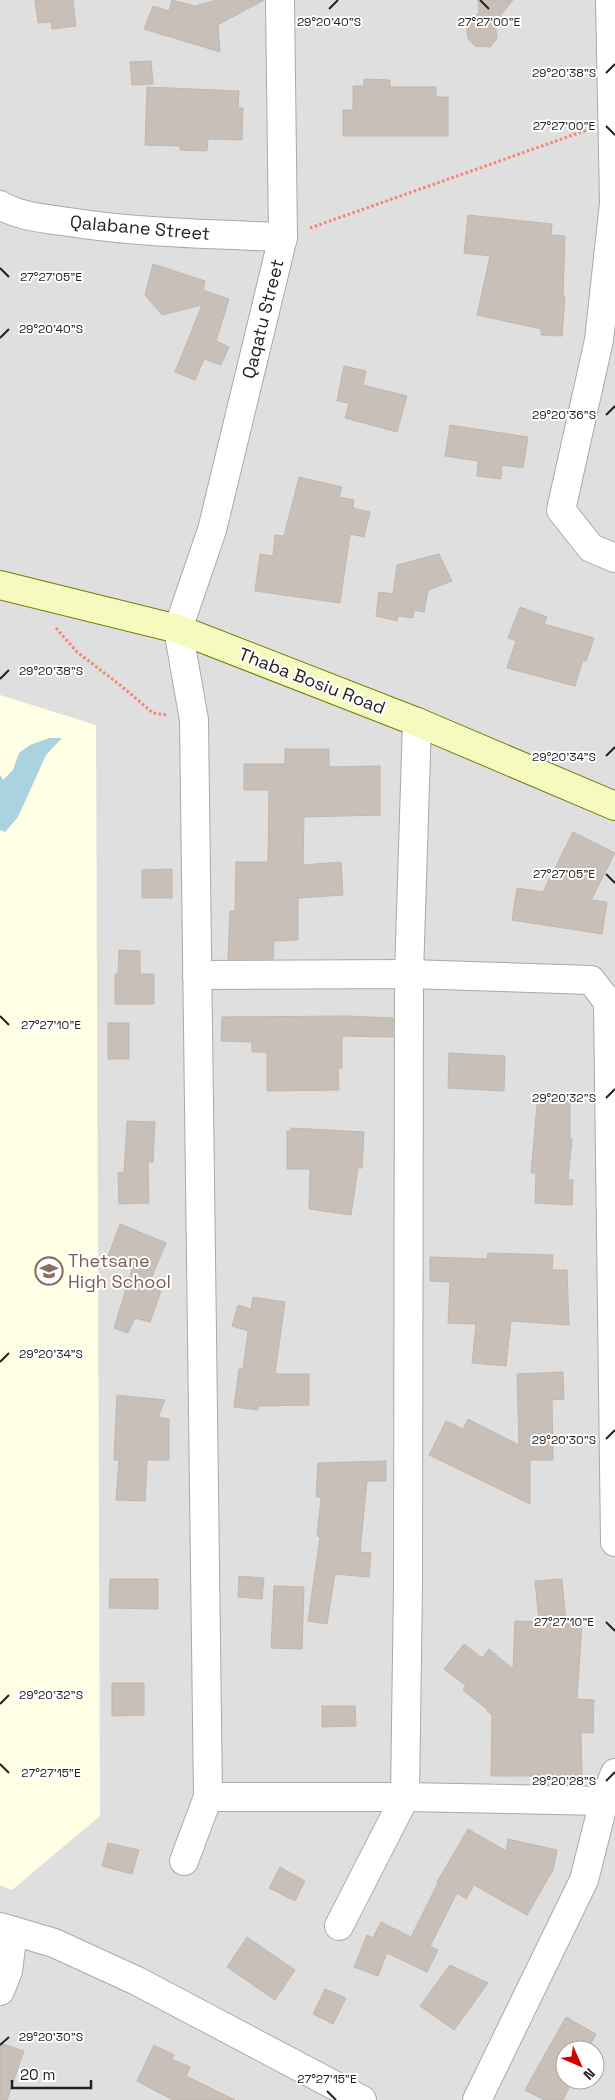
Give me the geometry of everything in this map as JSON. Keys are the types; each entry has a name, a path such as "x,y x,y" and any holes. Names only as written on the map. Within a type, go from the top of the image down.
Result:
{"street":[{"name":"Qaqatu Street","path":"178,629 212,530 283,237 280,0"},
{"path":"610,0 614,203 599,340 561,510 591,548 615,558"},
{"name":"Qalabane Street","path":"0,205 8,210 38,218 105,228 283,237"},
{"name":"Thaba Bosiu Road","path":"0,585 178,629 417,722 615,806"},
{"path":"178,629 194,720 208,1797 184,1861"},
{"path":"339,1926 405,1797 408,1585 409,974 417,722"},
{"path":"197,975 409,974 591,980 608,1002 615,1542"},
{"path":"477,2100 584,1880 604,1801 615,1773"},
{"path":"208,1797 405,1797 604,1801"},
{"path":"0,1990 8,1971 7,1929 54,1943 137,1981 326,2092 362,2100"}],"path":[{"path":"283,237 612,121"},
{"path":"52,623 76,652 153,713 194,720"}],"shaded area":[{"path":"0,0 615,0 615,2100 0,2100"},
{"name":"Thetsane High School","path":"0,695 96,725 100,1816 12,1890 0,1885"}],"water":[{"path":"49,738 62,738 46,755 18,817 5,832 0,830 0,775 3,780 13,770 19,753 30,745"}],"building":[{"path":"35,0 73,0 76,26 52,29 51,22 38,23"},
{"path":"172,0 195,6 217,0 264,0 218,25 220,52 144,29 153,6 169,11"},
{"path":"478,0 513,0 495,22 497,38 490,47 475,46 468,39 466,23 479,13"},
{"path":"151,61 153,84 132,85 130,62"},
{"path":"364,79 390,80 390,87 436,87 436,97 448,97 448,136 343,136 343,110 353,110 353,86 364,86"},
{"path":"147,87 239,91 238,108 243,108 242,140 208,139 207,151 180,150 180,146 145,145"},
{"path":"468,215 552,224 551,235 565,236 563,296 565,296 562,336 541,335 541,329 477,315 490,256 464,253"},
{"path":"153,264 205,281 203,290 229,299 216,341 229,347 221,365 204,359 195,380 175,372 202,305 162,315 145,295"},
{"path":"344,366 366,371 363,385 407,396 397,432 345,418 349,403 337,401"},
{"path":"450,425 528,437 523,468 502,465 501,479 477,476 478,461 445,456"},
{"path":"299,477 342,487 339,497 354,500 353,508 370,512 364,537 350,534 340,603 255,591 260,554 273,556 275,535 284,536"},
{"path":"439,554 452,581 428,590 424,612 414,610 413,618 398,616 397,621 376,616 379,592 393,594 397,565"},
{"path":"520,607 547,617 544,624 594,638 586,661 583,660 575,686 507,668 516,641 508,638"},
{"path":"285,749 329,749 329,767 380,766 380,815 304,817 303,865 341,862 343,895 298,898 298,940 274,941 273,959 228,959 230,911 235,911 236,862 268,862 269,790 244,790 244,764 285,764"},
{"path":"573,832 615,853 591,900 607,902 602,934 512,920 517,888 543,892"},
{"path":"172,869 172,898 142,898 142,870"},
{"path":"119,950 140,951 140,974 154,974 154,1004 115,1004 115,974 118,974"},
{"path":"348,1016 393,1018 393,1037 342,1036 342,1068 338,1068 339,1090 267,1091 267,1052 252,1052 252,1042 221,1041 222,1017"},
{"path":"108,1023 129,1023 129,1059 108,1059"},
{"path":"449,1053 505,1056 504,1091 448,1088"},
{"path":"538,1094 570,1094 570,1139 572,1139 568,1180 573,1180 572,1205 535,1203 536,1173 531,1173"},
{"path":"127,1121 155,1122 153,1162 148,1162 149,1203 119,1204 118,1173 124,1172"},
{"path":"291,1128 364,1132 362,1168 358,1168 351,1215 309,1209 310,1169 287,1169 287,1131 291,1131"},
{"path":"120,1224 166,1243 148,1286 161,1291 150,1322 135,1318 128,1333 114,1328 133,1266 108,1256"},
{"path":"488,1253 553,1255 552,1270 567,1270 569,1325 511,1321 506,1366 472,1363 476,1324 448,1323 450,1282 430,1281 430,1257 487,1259"},
{"path":"253,1297 285,1302 275,1374 309,1374 309,1405 258,1406 258,1410 234,1407 239,1369 243,1369 248,1331 232,1326 238,1305 251,1309"},
{"path":"563,1372 564,1399 552,1400 553,1460 530,1460 530,1504 429,1455 446,1421 463,1429 468,1419 519,1445 517,1374"},
{"path":"117,1395 165,1400 158,1417 169,1419 169,1460 147,1460 145,1501 116,1500 119,1460 114,1460"},
{"path":"386,1461 386,1481 367,1481 360,1552 371,1553 369,1577 335,1574 327,1624 308,1621 320,1537 317,1536 321,1497 316,1497 318,1463"},
{"path":"239,1576 264,1578 262,1599 238,1597"},
{"path":"110,1579 158,1579 158,1609 109,1608"},
{"path":"562,1579 566,1623 582,1624 577,1699 594,1700 593,1733 581,1732 582,1776 491,1776 492,1715 463,1690 466,1686 444,1669 464,1644 482,1658 489,1649 513,1669 515,1621 539,1622 535,1581"},
{"path":"274,1586 304,1587 302,1649 271,1648"},
{"path":"112,1683 144,1683 144,1715 112,1716"},
{"path":"322,1706 355,1706 356,1726 322,1727"},
{"path":"468,1829 506,1851 508,1839 557,1850 553,1870 527,1915 474,1885 466,1899 457,1893 430,1946 438,1950 427,1972 387,1953 378,1976 354,1967 367,1935 373,1938 381,1922 411,1937 437,1882"},
{"path":"108,1843 139,1850 132,1874 102,1866"},
{"path":"280,1867 305,1881 295,1901 269,1888"},
{"path":"247,1937 295,1970 275,2000 227,1967"},
{"path":"450,1965 488,1983 454,2030 420,2006"},
{"path":"325,1989 346,1998 333,2024 313,2014"},
{"path":"566,2017 596,2034 593,2040 555,2040 555,2090 568,2090 563,2100 544,2100 525,2090"},
{"path":"0,2043 24,2051 7,2100 0,2100"},
{"path":"154,2045 174,2055 172,2059 190,2067 186,2076 235,2100 173,2100 137,2081"}],"place":[{"name":"Thetsane High School","path":"49,1271"}]}
